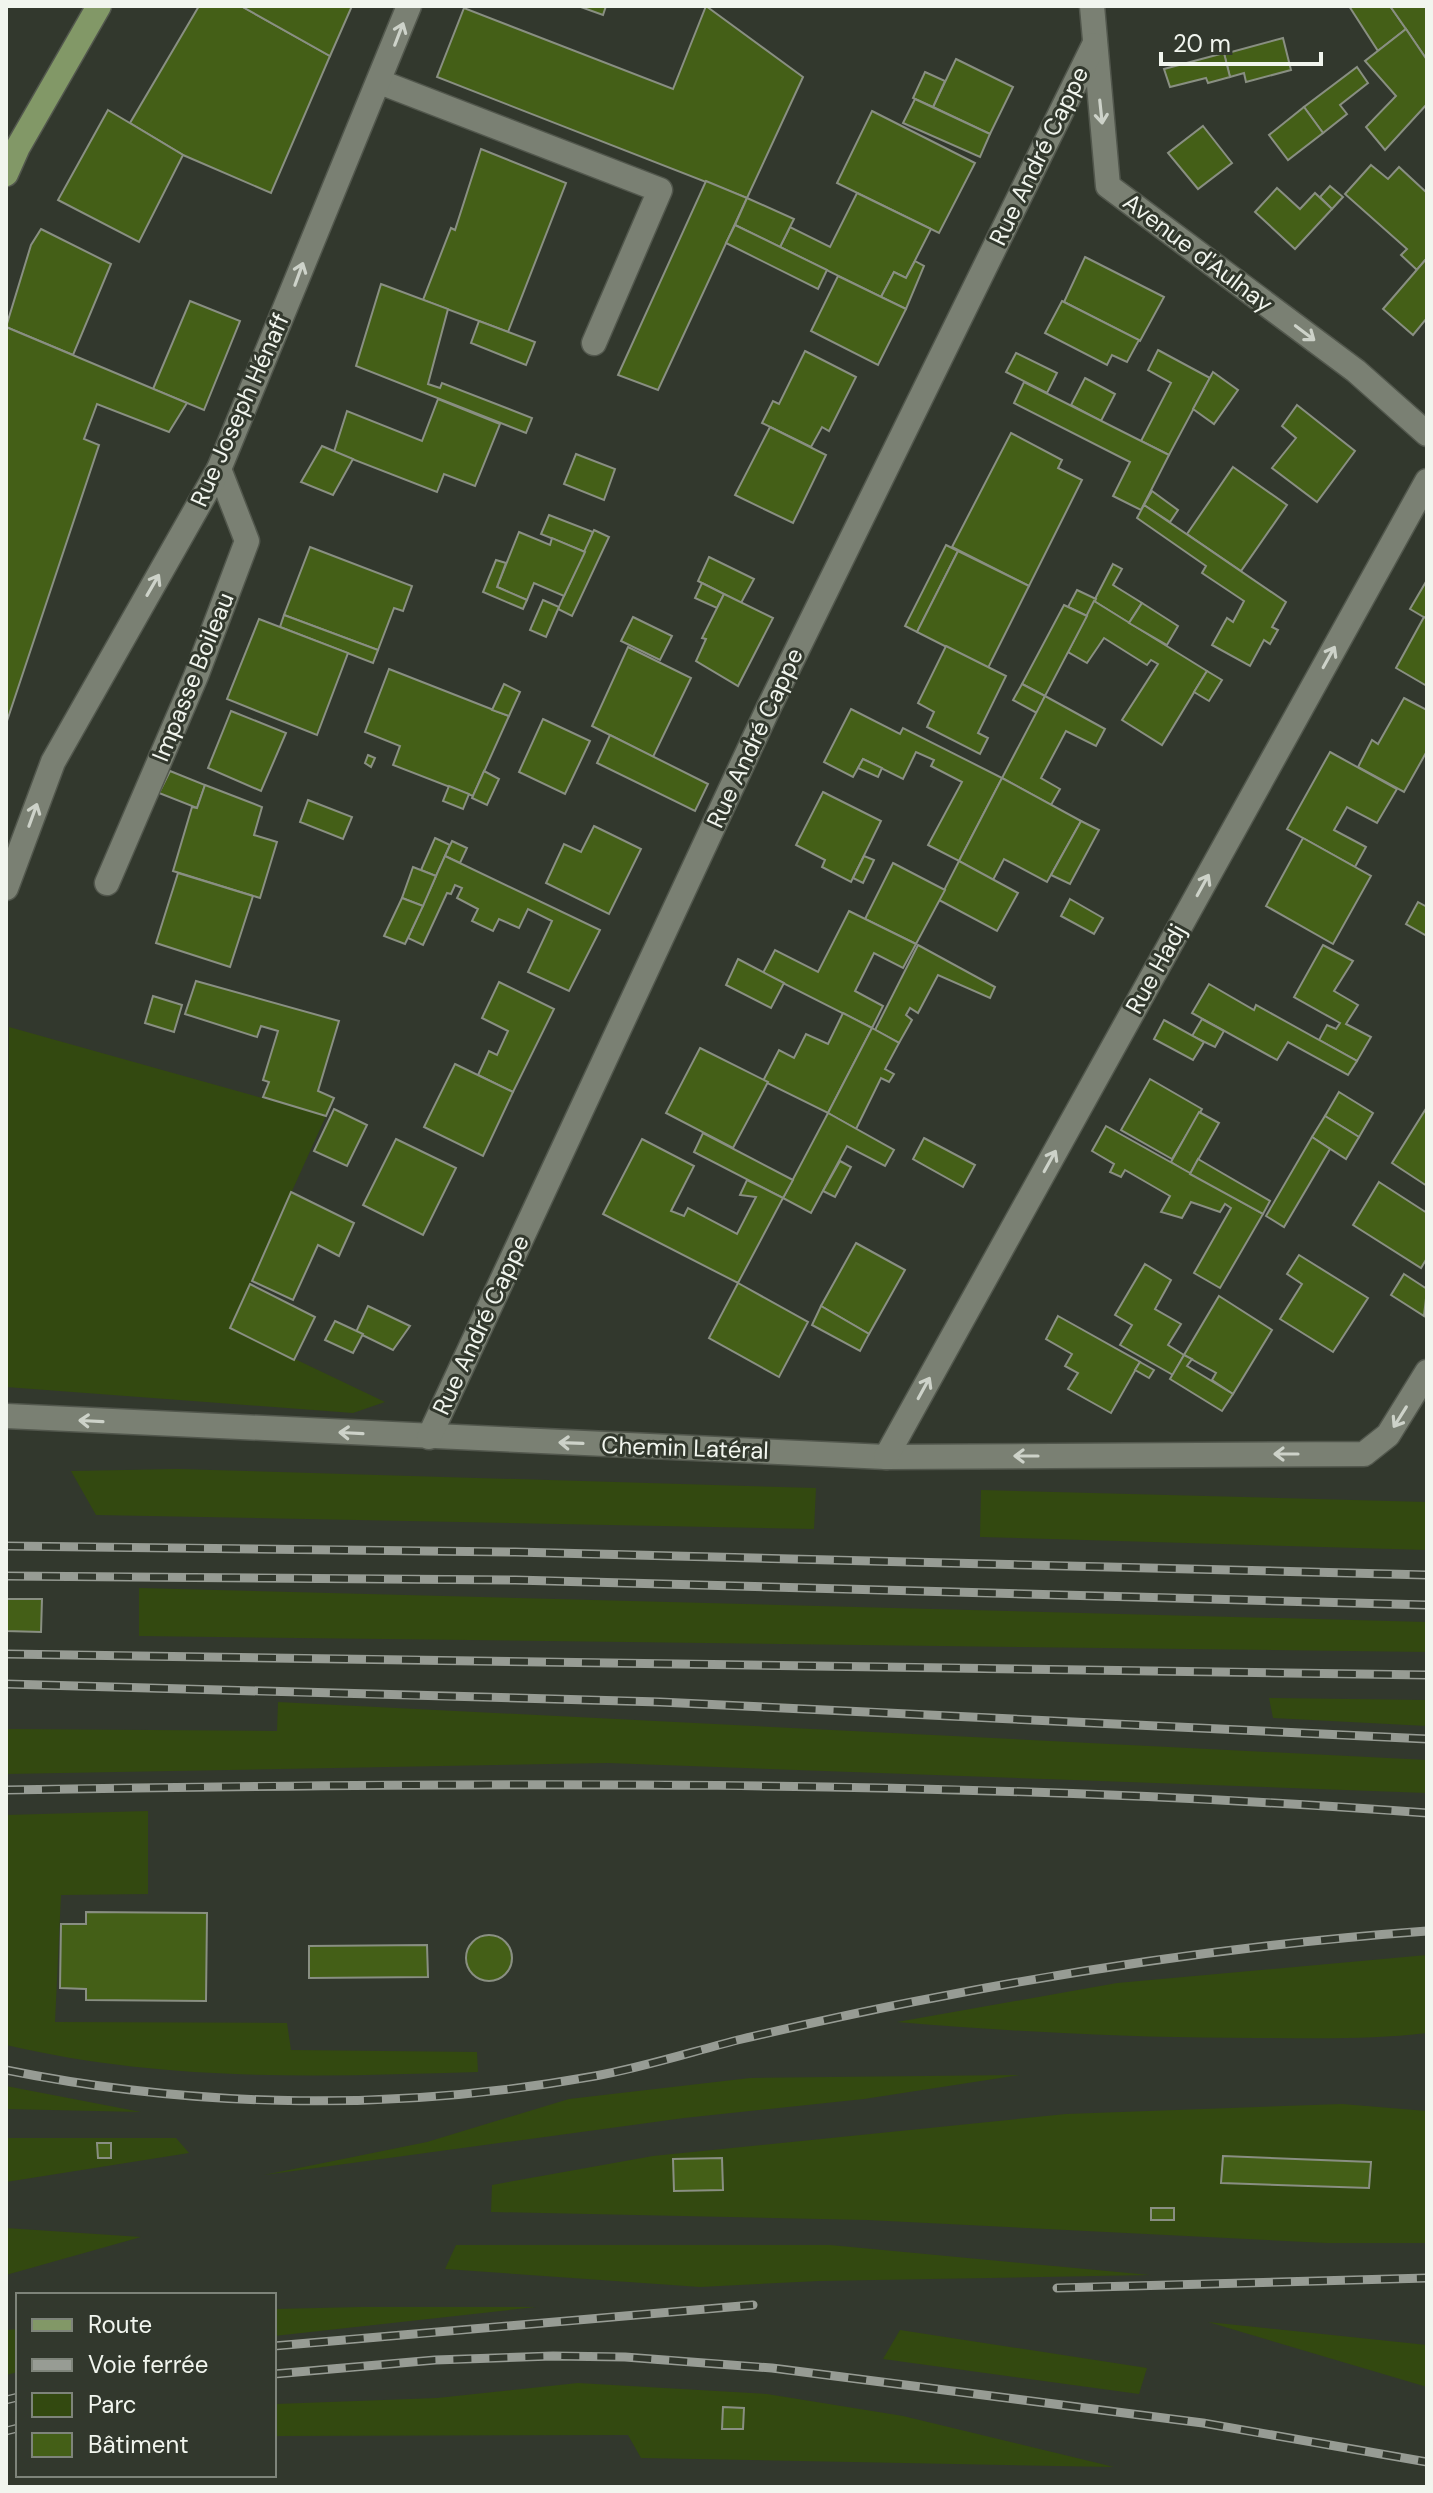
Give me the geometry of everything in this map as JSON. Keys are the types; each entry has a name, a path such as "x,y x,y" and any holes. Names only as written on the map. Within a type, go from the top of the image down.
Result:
{"main road":[{"path":"6,174 18,147 99,6"}],"street":[{"name":"Rue Joseph Hénaff","path":"6,888 53,762 219,469 409,6"},
{"name":"Avenue d'Aulnay","path":"1092,6 1108,186 1356,371 1427,434"},
{"name":"Rue André Cappe","path":"429,1437 761,723 1094,45"},
{"path":"380,82 660,190 594,343"},
{"name":"Impasse Boileau","path":"107,883 196,676 247,541 219,469"},
{"name":"Rue Hadj","path":"886,1457 1427,481"},
{"name":"Chemin Latéral","path":"6,1416 886,1457 1364,1454 1388,1435 1427,1372"}],"green space":[{"path":"9,1027 326,1116 230,1328 385,1402 353,1413 6,1387"},
{"path":"178,1469 816,1488 814,1529 96,1515 71,1471"},
{"path":"981,1490 1427,1502 1427,1550 980,1537"},
{"path":"139,1588 1427,1622 1427,1652 139,1636"},
{"path":"1269,1698 1427,1700 1427,1726 1273,1718"},
{"path":"278,1702 1427,1760 1427,1793 608,1763 6,1774 6,1729 277,1731"},
{"path":"148,1811 148,1894 61,1895 55,2022 287,2023 291,2050 477,2052 478,2072 299,2075 183,2071 124,2066 6,2045 6,1815"},
{"path":"1427,1955 1427,2033 1342,2038 1166,2037 897,2022 1117,1983"},
{"path":"1020,2075 864,2099 684,2118 264,2175 427,2142 569,2099 750,2078"},
{"path":"6,2086 141,2112 6,2109"},
{"path":"1342,2104 1427,2111 1427,2243 1327,2243 867,2220 491,2212 492,2185 653,2156 1066,2114"},
{"path":"6,2138 176,2138 189,2153 6,2182"},
{"path":"6,2228 141,2237 6,2275"},
{"path":"456,2245 830,2245 1150,2275 819,2281 700,2287 445,2269"},
{"path":"361,2307 536,2307 276,2336 276,2309"},
{"path":"1208,2322 1427,2345 1427,2387"},
{"path":"16,2329 16,2372 6,2375 6,2330"},
{"path":"900,2330 1147,2368 1139,2394 883,2359"},
{"path":"578,2383 767,2394 903,2416 1114,2467 641,2458 628,2435 276,2436 276,2404 437,2398"}],"building":[{"path":"199,6 241,6 330,56 271,193 183,155 130,123"},
{"path":"241,6 352,6 330,56"},
{"path":"578,6 606,6 603,15"},
{"path":"706,6 803,77 747,198 437,77 464,8 673,89"},
{"path":"1349,6 1390,6 1406,29 1378,51"},
{"path":"1390,6 1427,6 1427,60 1406,29"},
{"path":"1406,29 1427,60 1427,104 1385,150 1366,127 1396,96 1365,61"},
{"path":"1283,38 1291,70 1246,82 1244,73 1230,77 1224,54"},
{"path":"1224,53 1230,77 1208,83 1206,78 1170,87 1164,69"},
{"path":"956,59 1013,87 990,134 933,107"},
{"path":"1357,67 1368,83 1340,105 1347,114 1323,133 1304,107"},
{"path":"925,72 945,81 933,107 913,98"},
{"path":"915,99 990,134 980,157 903,123"},
{"path":"1304,107 1323,133 1288,160 1269,135"},
{"path":"108,110 183,155 139,242 58,200"},
{"path":"872,111 975,163 939,233 837,183"},
{"path":"1203,126 1232,163 1198,189 1168,153"},
{"path":"481,149 566,183 508,332 423,300 451,228 455,230"},
{"path":"1371,165 1388,179 1399,167 1427,193 1427,258 1417,270 1401,255 1407,249 1345,194"},
{"path":"706,181 747,198 658,390 618,375"},
{"path":"1330,186 1343,197 1332,209 1320,197"},
{"path":"1277,188 1300,209 1315,193 1332,209 1295,249 1255,212"},
{"path":"857,193 931,229 906,278 894,272 881,297 780,247 790,227 830,247"},
{"path":"747,198 794,219 780,247 735,225"},
{"path":"735,225 827,270 818,289 726,243"},
{"path":"41,229 111,264 73,355 6,327 31,245"},
{"path":"1085,257 1164,297 1140,341 1064,302"},
{"path":"1427,258 1427,318 1413,335 1383,309"},
{"path":"915,261 924,266 906,309 881,297 894,272 906,278"},
{"path":"838,276 906,309 878,365 811,331"},
{"path":"381,284 448,309 428,384 440,388 442,383 532,418 526,433 356,366"},
{"path":"190,301 240,321 204,410 153,389"},
{"path":"1062,301 1139,340 1127,362 1112,355 1107,365 1045,333"},
{"path":"479,321 535,342 526,365 471,343"},
{"path":"6,327 187,403 169,432 97,404 84,439 99,445 6,724"},
{"path":"1158,350 1210,378 1169,455 1141,441 1171,383 1148,370"},
{"path":"805,351 856,377 829,431 822,427 811,447 762,423 773,401 779,404"},
{"path":"1016,353 1057,373 1047,393 1006,372"},
{"path":"1213,372 1238,390 1214,424 1193,409"},
{"path":"1085,378 1115,394 1101,421 1071,405"},
{"path":"1024,382 1169,455 1141,510 1113,496 1130,462 1014,403"},
{"path":"438,399 500,424 475,486 444,474 437,492 334,452 347,411 422,441"},
{"path":"1297,405 1355,451 1317,502 1272,468 1296,438 1282,426"},
{"path":"770,427 826,455 793,523 735,495"},
{"path":"1011,433 1062,460 1058,468 1082,480 1029,586 952,547"},
{"path":"322,446 353,459 333,495 301,482"},
{"path":"576,454 615,469 604,500 564,484"},
{"path":"1233,467 1287,505 1241,571 1187,534"},
{"path":"1152,491 1178,510 1170,522 1144,505"},
{"path":"1144,505 1286,602 1272,627 1278,630 1270,644 1264,640 1250,666 1212,645 1227,618 1233,622 1244,601 1202,573 1206,566 1137,518"},
{"path":"549,515 593,532 585,552 541,534"},
{"path":"594,530 609,537 572,616 558,609"},
{"path":"519,532 550,545 552,538 585,552 564,596 534,583 527,600 497,587"},
{"path":"946,545 958,551 917,632 905,626"},
{"path":"310,547 412,586 403,611 394,608 378,650 284,615"},
{"path":"958,551 1029,586 988,668 917,632"},
{"path":"709,557 754,579 741,603 698,581"},
{"path":"496,560 506,563 497,587 527,600 523,609 483,592"},
{"path":"1113,564 1122,569 1113,585 1142,603 1129,623 1094,601"},
{"path":"1427,580 1427,619 1410,609"},
{"path":"702,583 724,594 717,608 695,598"},
{"path":"1077,590 1096,599 1087,616 1068,607"},
{"path":"724,594 773,618 738,686 696,661 706,639 702,638"},
{"path":"543,600 559,607 546,637 530,630"},
{"path":"1094,601 1207,671 1162,745 1122,720 1158,664 1151,660 1147,665 1104,638 1087,663 1068,652"},
{"path":"1142,603 1178,626 1167,645 1129,623"},
{"path":"1064,605 1087,616 1045,696 1022,684"},
{"path":"284,615 378,650 373,663 280,627"},
{"path":"633,617 672,636 660,660 621,641"},
{"path":"1424,617 1427,619 1427,686 1396,668"},
{"path":"259,619 348,653 317,735 227,699"},
{"path":"946,646 1006,676 978,733 988,738 980,754 927,727 934,712 918,703"},
{"path":"628,647 691,678 653,757 592,726"},
{"path":"389,669 509,716 473,796 393,765 400,746 365,732"},
{"path":"1207,671 1222,680 1209,701 1194,692"},
{"path":"504,684 520,692 509,716 492,710"},
{"path":"1022,684 1045,696 1037,713 1013,700"},
{"path":"1045,696 1105,729 1096,746 1066,731 1041,778 1060,789 1051,805 1002,778"},
{"path":"1404,698 1427,710 1427,751 1404,792 1358,767 1372,740 1378,744"},
{"path":"851,709 900,734 903,728 1002,778 959,861 928,845 962,782 931,766 934,760 916,752 903,779 863,759 853,777 824,762"},
{"path":"231,711 286,733 261,791 208,768"},
{"path":"543,719 590,741 565,794 519,772"},
{"path":"610,735 708,784 695,811 597,763"},
{"path":"1330,752 1397,789 1377,823 1347,807 1334,830 1366,847 1355,867 1287,829"},
{"path":"368,755 375,758 371,767 365,763"},
{"path":"863,759 882,768 878,777 858,768"},
{"path":"170,771 205,785 197,808 159,793"},
{"path":"484,771 499,779 487,805 472,798"},
{"path":"1002,778 1081,821 1047,882 1004,859 993,880 959,861"},
{"path":"205,785 262,807 254,835 277,842 260,898 173,871 192,807 197,808"},
{"path":"449,786 469,794 463,809 443,801"},
{"path":"823,792 881,821 851,882 822,867 825,860 796,845"},
{"path":"308,800 352,817 343,839 300,822"},
{"path":"1081,821 1099,830 1070,884 1051,875"},
{"path":"594,826 641,849 609,914 546,883 564,844 581,852"},
{"path":"435,838 450,845 436,876 421,870"},
{"path":"1303,838 1371,876 1333,944 1266,906"},
{"path":"452,841 467,848 460,863 445,856"},
{"path":"445,856 600,930 569,991 528,972 552,921 528,909 519,928 499,919 493,931 472,921 478,909 457,898 462,888 455,885 451,894 447,893 423,945 408,938"},
{"path":"864,856 874,860 863,883 853,878"},
{"path":"959,861 1018,893 997,931 939,900"},
{"path":"893,863 945,890 916,944 865,919"},
{"path":"413,867 436,876 423,906 402,898"},
{"path":"178,873 253,896 230,967 156,943"},
{"path":"402,898 423,906 405,944 384,936"},
{"path":"1070,899 1103,918 1094,934 1061,916"},
{"path":"1418,902 1427,907 1427,936 1406,924"},
{"path":"849,911 916,944 903,968 874,953 855,991 883,1006 872,1028 763,973 775,950 818,972"},
{"path":"918,945 995,987 990,998 938,975 918,1013 910,1008 906,1015 912,1020 899,1043 875,1030"},
{"path":"1323,945 1353,961 1334,991 1358,1005 1346,1024 1371,1037 1357,1061 1319,1040 1327,1025 1336,1029 1340,1023 1294,997"},
{"path":"738,959 784,983 771,1008 726,985"},
{"path":"196,981 339,1021 318,1091 334,1098 326,1116 263,1097 269,1082 263,1080 278,1031 261,1026 257,1037 185,1014"},
{"path":"499,982 554,1009 513,1092 478,1075 489,1051 497,1055 508,1031 482,1018"},
{"path":"1209,984 1254,1010 1256,1005 1357,1061 1348,1075 1288,1042 1277,1060 1192,1013"},
{"path":"153,996 182,1005 174,1032 145,1023"},
{"path":"843,1013 872,1028 828,1113 763,1081 779,1050 794,1058 806,1034 828,1044"},
{"path":"1202,1019 1224,1031 1215,1047 1192,1036"},
{"path":"1164,1020 1204,1042 1193,1060 1154,1039"},
{"path":"872,1028 899,1043 885,1069 894,1074 889,1082 881,1078 856,1129 828,1113"},
{"path":"700,1048 768,1082 733,1148 666,1113"},
{"path":"455,1064 513,1092 483,1156 424,1127"},
{"path":"1150,1079 1202,1109 1172,1159 1121,1130"},
{"path":"1339,1092 1373,1113 1359,1137 1325,1116"},
{"path":"1427,1107 1427,1186 1392,1163"},
{"path":"334,1109 367,1125 347,1166 314,1151"},
{"path":"1199,1112 1219,1123 1190,1174 1171,1162"},
{"path":"828,1113 894,1150 885,1166 847,1146 811,1213 783,1198"},
{"path":"1325,1116 1359,1137 1346,1159 1312,1137"},
{"path":"1106,1126 1263,1214 1220,1288 1194,1273 1231,1208 1225,1204 1220,1212 1191,1202 1182,1218 1161,1212 1170,1196 1125,1170 1121,1177 1110,1172 1114,1164 1092,1151"},
{"path":"703,1133 793,1180 783,1198 694,1152"},
{"path":"1312,1137 1330,1149 1284,1227 1266,1216"},
{"path":"924,1138 975,1165 963,1187 913,1159"},
{"path":"396,1139 456,1168 423,1235 363,1205"},
{"path":"642,1139 694,1166 671,1211 684,1216 688,1208 737,1234 756,1197 740,1195 747,1180 783,1198 738,1283 603,1214"},
{"path":"1198,1159 1270,1201 1263,1214 1190,1174"},
{"path":"840,1161 851,1167 835,1197 823,1191"},
{"path":"1379,1182 1427,1213 1427,1258 1421,1268 1353,1225"},
{"path":"291,1192 354,1223 339,1256 318,1245 293,1300 252,1281"},
{"path":"856,1243 905,1270 869,1334 821,1306"},
{"path":"1299,1255 1368,1298 1333,1352 1280,1319 1302,1284 1287,1274"},
{"path":"1145,1264 1171,1280 1155,1309 1181,1324 1168,1345 1184,1355 1173,1375 1120,1345 1132,1325 1115,1315"},
{"path":"1404,1274 1427,1289 1424,1316 1391,1295"},
{"path":"738,1283 808,1322 779,1377 709,1338"},
{"path":"250,1284 315,1317 294,1360 230,1328"},
{"path":"1219,1296 1272,1330 1233,1394 1212,1380 1216,1373 1184,1355"},
{"path":"368,1306 410,1326 393,1350 356,1332"},
{"path":"821,1306 869,1334 860,1351 812,1325"},
{"path":"1058,1316 1140,1362 1111,1413 1068,1389 1078,1373 1065,1366 1072,1354 1046,1339"},
{"path":"335,1321 363,1334 353,1353 325,1340"},
{"path":"1184,1355 1192,1359 1187,1366 1233,1394 1222,1411 1170,1379"},
{"path":"1140,1362 1154,1370 1149,1378 1135,1370"},
{"path":"6,1599 42,1599 41,1632 6,1631"},
{"path":"86,1912 207,1913 206,2001 86,2000 86,1989 60,1988 61,1924 86,1924"},
{"path":"489,1935 505,1942 512,1958 505,1974 489,1981 473,1974 466,1958 473,1942"},
{"path":"427,1945 428,1977 309,1978 309,1946"},
{"path":"97,2143 111,2143 111,2158 98,2158"},
{"path":"1223,2156 1371,2162 1369,2188 1221,2183"},
{"path":"722,2158 723,2190 674,2191 673,2159"},
{"path":"1151,2208 1174,2208 1174,2220 1151,2220"},
{"path":"723,2407 744,2408 743,2429 722,2429"}],"railway":[{"path":"6,1546 515,1552 1427,1575"},
{"path":"6,1576 515,1580 1427,1605"},
{"path":"6,1654 1427,1675"},
{"path":"6,1684 660,1702 1427,1739"},
{"path":"6,1790 361,1785 717,1785 1072,1794 1427,1813"},
{"path":"6,2070 79,2083 226,2098 300,2101 448,2095 595,2076 838,2017 1056,1976 1241,1949 1427,1931"},
{"path":"1057,2288 1427,2278"},
{"path":"276,2346 753,2305"},
{"path":"276,2374 435,2360 553,2356 625,2357 772,2368 1203,2423 1427,2462"},
{"path":"6,2400 16,2398"},
{"path":"6,2431 16,2428"}]}
